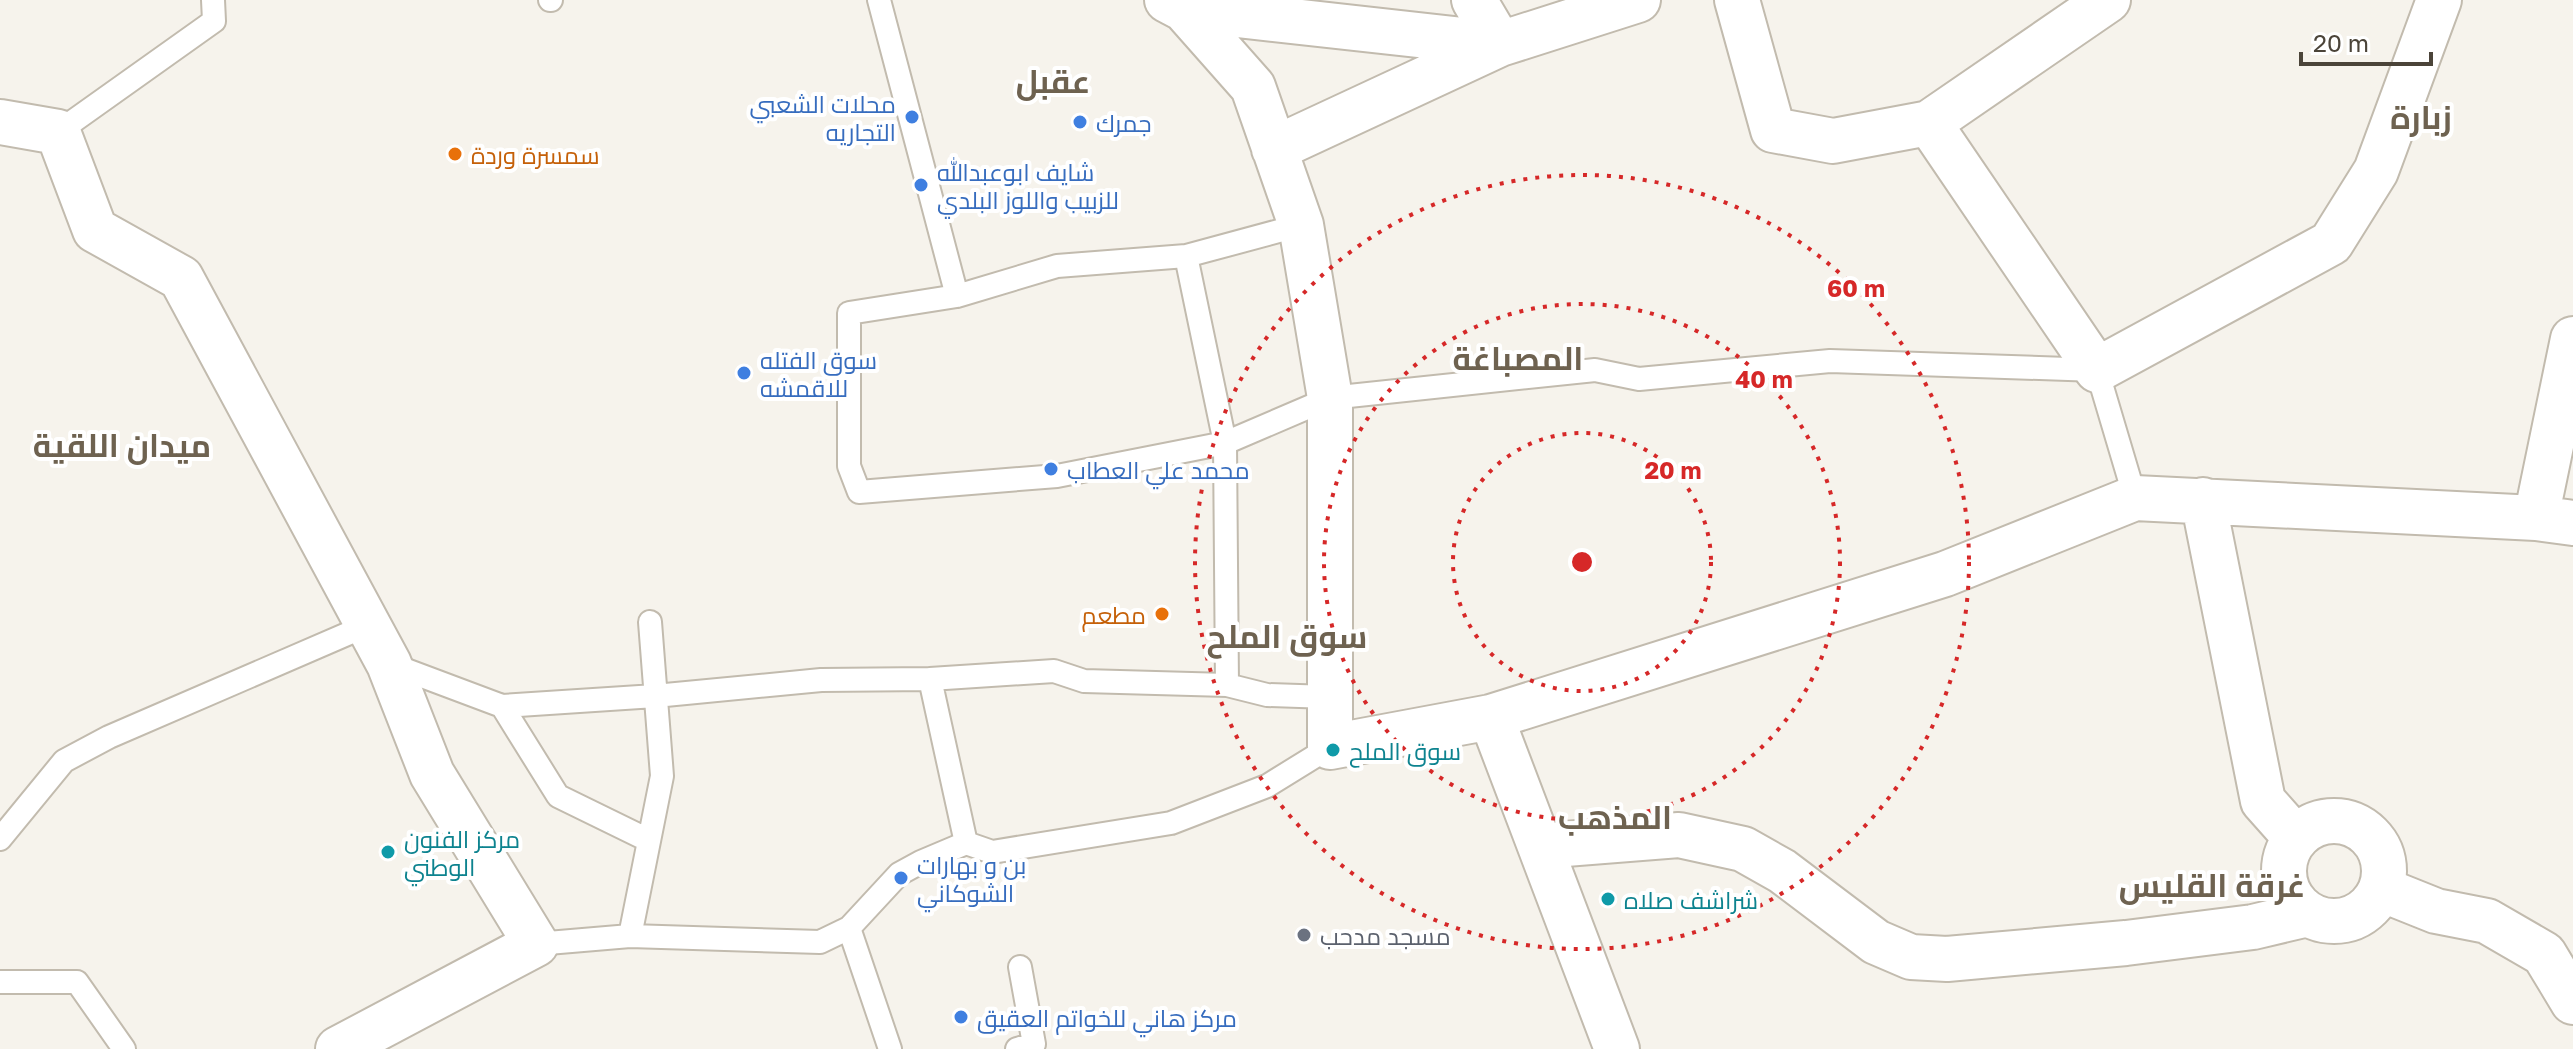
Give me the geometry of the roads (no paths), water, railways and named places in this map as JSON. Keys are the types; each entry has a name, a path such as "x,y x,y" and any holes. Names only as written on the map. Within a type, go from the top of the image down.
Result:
{"street":[{"path":"1474,0 1500,44"},
{"path":"1274,149 1500,44 1638,0"},
{"path":"1737,0 1773,130 1833,141 1929,123 2108,0"},
{"path":"1929,123 2097,370 2331,243 2376,171 2439,0"},
{"path":"1175,5 1500,44"},
{"path":"1175,5 1253,87 1301,225 1330,398 1330,747 1491,717 1945,574 2135,498 2554,521 2573,339"},
{"path":"0,122 58,132 95,230 181,278 389,664 432,774 536,944 338,1049"},
{"path":"2203,500 2263,801 2295,837"},
{"path":"1491,717 1617,1049"},
{"path":"2326,821 2343,821 2360,828 2373,839 2382,854 2385,871 2381,889 2372,903 2358,915 2341,920 2324,920 2308,914 2295,903 2285,878 2286,853 2295,837 2309,827 2326,821"},
{"path":"1540,846 1679,835 1743,849 1782,871 1876,942 1911,957 1947,959 2126,943 2253,927 2308,914"},
{"path":"2381,889 2436,911 2487,921 2544,954 2573,1002"}],"lane":[{"path":"58,132 214,21 213,0"},
{"path":"879,0 957,296"},
{"path":"1301,225 1186,256 1057,266 957,296 849,313 849,466 859,492 1057,476 1225,443 1330,398 1595,370 1639,379 1830,361 2097,370 2135,498"},
{"path":"1186,256 1225,443 1227,685"},
{"path":"630,936 662,776 650,622"},
{"path":"0,839 64,761 109,737 368,625"},
{"path":"389,664 502,706 655,696 821,680 930,679 1054,671 1084,681 1227,685 1267,695 1329,697"},
{"path":"930,679 966,843"},
{"path":"502,706 558,796 648,840"},
{"path":"536,944 630,936 820,942 849,928 899,874 966,843 992,852 1171,823 1267,786 1330,747"},
{"path":"849,928 890,1049"},
{"path":"1017,1049 1034,1044 1020,967"},
{"path":"0,982 77,982 124,1049"}],"place":[{"name":"محلات الشعبي التجاريه","path":"912,117"},
{"name":"جمرك","path":"1080,122"},
{"name":"سمسرة وردة","path":"455,154"},
{"name":"شايف ابوعبدالله للزبيب واللوز البلدي","path":"921,185"},
{"name":"سوق الفتله للاقمشه","path":"744,373"},
{"name":"محمد علي العطاب","path":"1051,469"},
{"name":"مطعم","path":"1162,614"},
{"name":"سوق الملح","path":"1333,750"},
{"name":"مركز الفنون الوطني","path":"388,852"},
{"name":"بن و بهارات الشوكاني","path":"901,878"},
{"name":"شراشف صلاه","path":"1608,899"},
{"name":"مسجد مدحب","path":"1304,935"},
{"name":"مركز هاني للخواتم العقيق","path":"961,1017"}],"district":[{"name":"عقبل","path":"1053,81"},
{"name":"زبارة","path":"2421,117"},
{"name":"المصباغة","path":"1518,358"},
{"name":"ميدان اللقية","path":"122,445"},
{"name":"سوق الملح","path":"1287,636"},
{"name":"المذهب","path":"1615,817"},
{"name":"غرقة القليس","path":"2212,885"}]}
